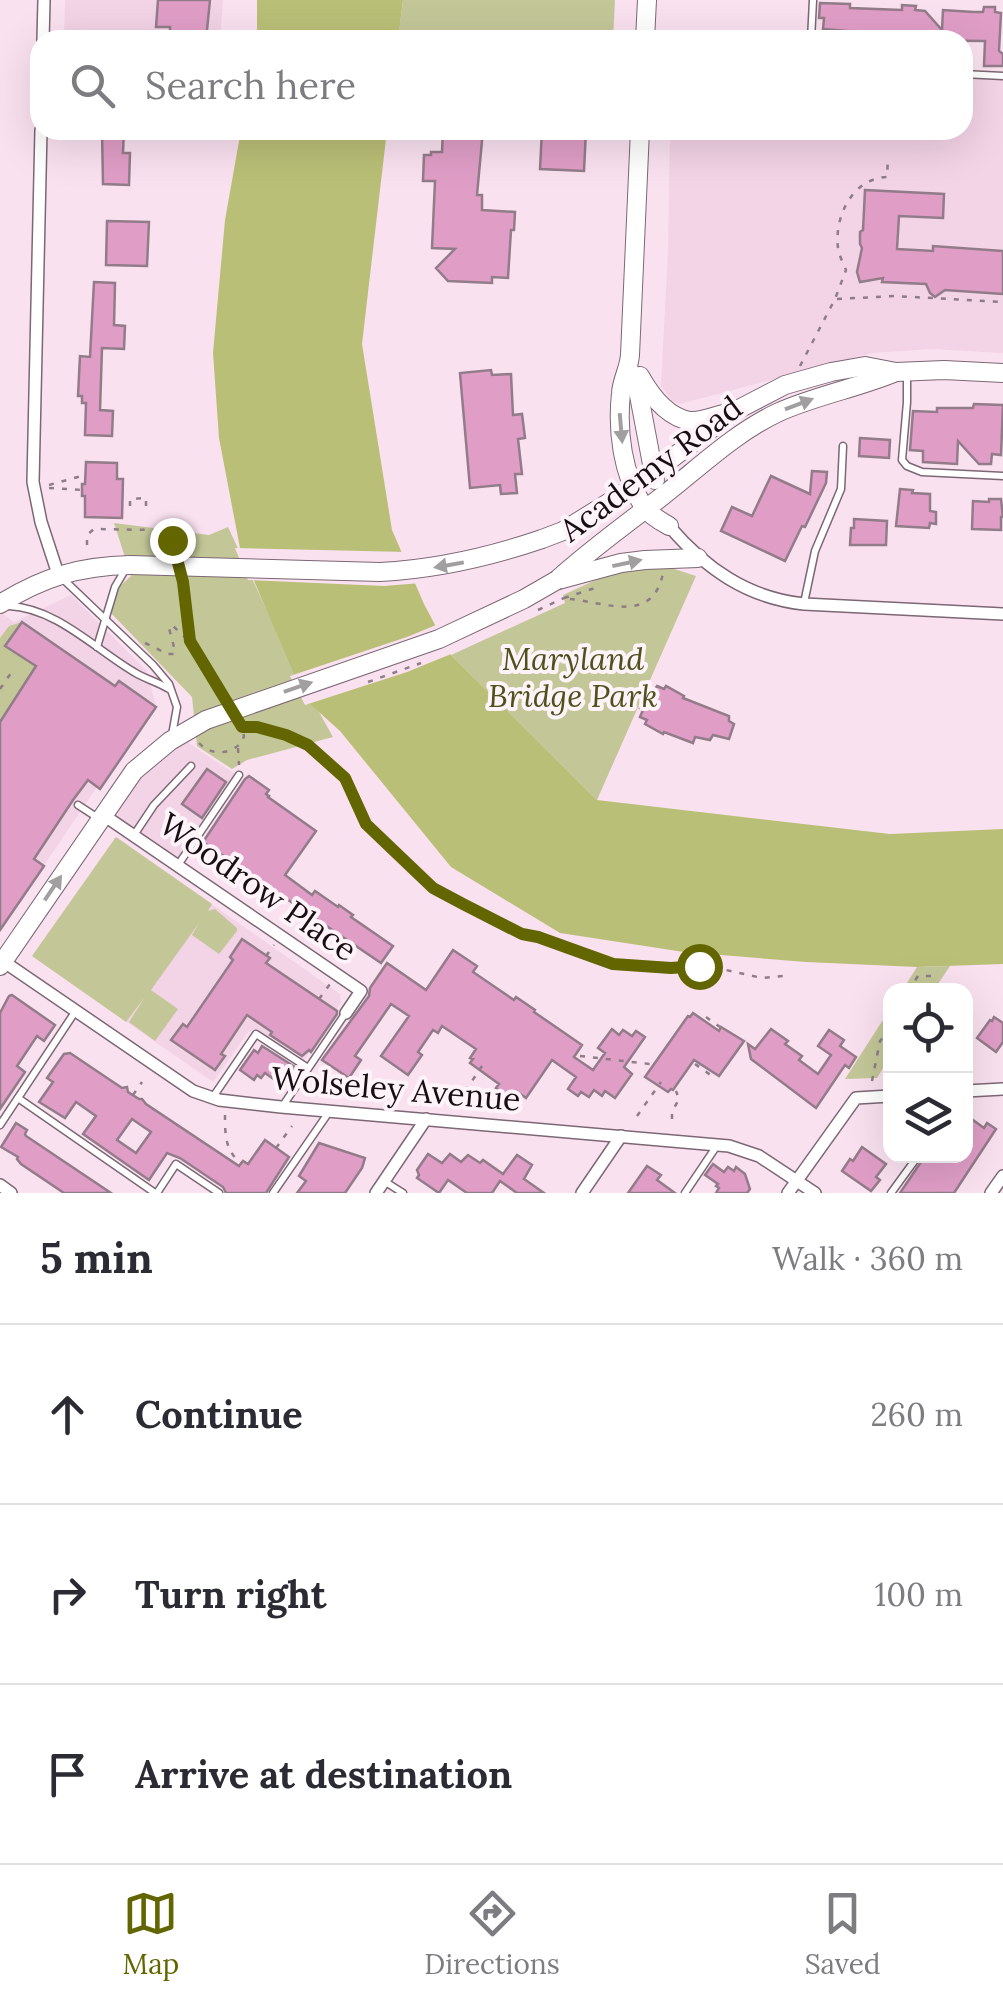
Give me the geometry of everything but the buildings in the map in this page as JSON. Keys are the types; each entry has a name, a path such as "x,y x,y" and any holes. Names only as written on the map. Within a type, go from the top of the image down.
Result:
{"main road":[{"path":"646,30 647,0"},
{"path":"640,140 629,362 619,408 626,467 634,487 645,510 668,526"},
{"path":"629,362 650,395 675,415 692,422 733,412"},
{"path":"629,362 668,526"},
{"name":"Academy Road","path":"0,605 58,574 97,567 380,572 458,564 563,530 634,487 733,412 785,386 865,366 902,372 1003,373"},
{"name":"Academy Road","path":"557,580 594,546 661,498 732,439 778,413 825,394 902,372"},
{"path":"1,962 134,772 170,741 206,720 439,640 557,580 633,561 698,558"}],"street":[{"path":"44,0 44,30"},
{"path":"41,140 33,482 58,574"},
{"path":"668,526 698,558 739,586 776,599 804,604 1003,614"},
{"name":"Woodrow Place","path":"101,816 134,834 361,991 346,1013"},
{"name":"Wolseley Avenue","path":"1,962 174,1080 219,1100 718,1144 751,1152 815,1193"},
{"path":"973,1091 1003,1089"},
{"path":"788,1193 856,1098 883,1096"},
{"path":"376,1193 426,1119"},
{"path":"582,1193 621,1136"},
{"path":"992,1193 1003,1176"},
{"path":"0,1185 12,1193"}],"lane":[{"path":"812,30 814,0"},
{"path":"973,74 1003,76"},
{"path":"902,372 907,402 902,460 907,466 922,472 1003,476"},
{"path":"804,604 815,551 841,489 843,446"},
{"path":"97,648 115,587 129,565"},
{"path":"58,574 170,684 177,707 170,741"},
{"path":"0,605 37,612 174,694"},
{"path":"134,834 154,805 191,766"},
{"path":"178,865 239,774"},
{"path":"78,805 101,816"},
{"path":"0,1126 76,1011"},
{"path":"282,1107 346,1013"},
{"path":"219,1100 256,1034 308,1068"},
{"path":"18,1098 156,1193 176,1164 218,1193"},
{"path":"273,1193 329,1111"},
{"path":"685,1193 718,1144"},
{"path":"892,1193 913,1163"},
{"path":"384,1180 403,1193"}],"path":[{"path":"800,367 846,270 838,246 844,207 867,181 887,177 888,158"},
{"path":"835,299 895,296 1003,302"},
{"path":"82,490 50,486 86,475"},
{"path":"130,506 130,499 146,498 146,506"},
{"path":"87,545 87,535 94,528 153,530 172,540 176,554"},
{"path":"564,598 614,608 638,604 654,595 664,572"},
{"path":"183,582 190,641 224,698"},
{"path":"142,641 171,655 175,651 169,628 172,625 190,641"},
{"path":"0,689 11,673"},
{"path":"239,774 242,727 286,735 308,745 345,778 366,824 433,888 522,934 613,964 699,966 750,977 783,976"},
{"path":"198,742 206,750 220,753 238,747"},
{"path":"266,956 274,944"},
{"path":"913,983 918,976 931,976"},
{"path":"319,999 330,982"},
{"path":"706,1017 720,1027"},
{"path":"872,1081 883,1037"},
{"path":"580,1056 650,1064"},
{"path":"695,1064 714,1074"},
{"path":"458,1102 482,1066"},
{"path":"133,1095 142,1082"},
{"path":"637,1116 660,1082"},
{"path":"672,1119 680,1099 676,1090"},
{"path":"514,1094 521,1099"},
{"path":"219,1100 226,1142 230,1153 241,1163"},
{"path":"276,1148 292,1126"}],"shaded area":[{"path":"65,0 223,0 221,30 64,30"},
{"path":"257,0 403,0 399,30 257,30"},
{"path":"973,74 1003,76 1003,353 933,349 872,353 680,404 672,401 661,386 670,140 973,140"},
{"path":"239,140 386,140 362,344 392,530 451,655 597,800 890,834 1003,829 1003,964 917,967 806,962 684,952 560,933 451,867 340,731 310,704 240,548 219,438 213,353 225,220"},
{"path":"71,595 147,671 156,707 0,930 0,612 14,622"},
{"path":"178,736 238,776 178,865 102,814"},
{"path":"116,837 340,994 341,1003 301,1065 249,1031 213,1082 32,956"}],"green space":[{"path":"403,0 615,0 614,30 399,30"},
{"path":"114,523 209,535 228,527 292,664 333,737 247,760 232,769 197,746 192,697 110,612 120,586 131,576"},
{"name":"Maryland Bridge Park","path":"665,566 696,576 597,800 451,655 565,603 563,595 611,573"},
{"path":"22,622 5,646 36,666 0,722 0,638 9,626"},
{"path":"116,837 212,904 208,911 215,909 237,928 219,954 192,935 199,923 151,990 178,1009 155,1041 129,1022 145,997 126,1022 32,956"},
{"path":"950,966 939,983 907,983 917,967"},
{"path":"883,1020 883,1068 877,1078 845,1079"}],"pier":[{"path":"235,548 406,552 421,583 384,586 248,580"},
{"path":"441,623 456,652 407,672 305,705 290,676 407,637"}],"route":[{"path":"172,540 183,582 190,641 242,727 257,727 308,745 345,778 366,824 433,888 522,934 613,964 699,966"}]}
